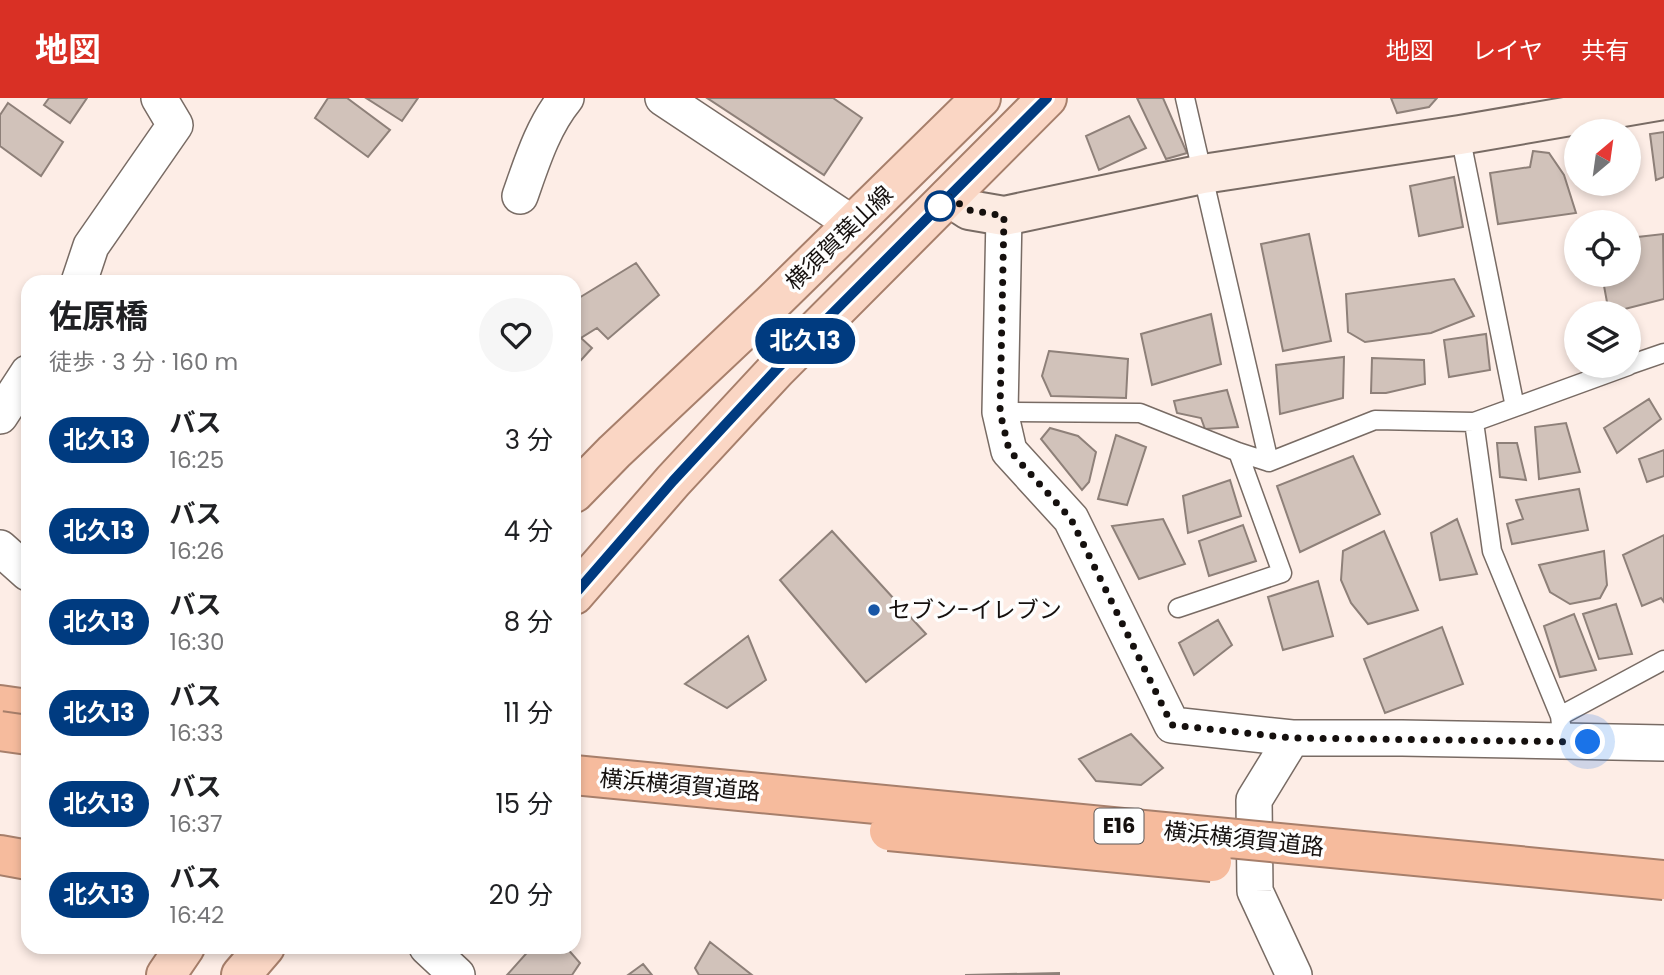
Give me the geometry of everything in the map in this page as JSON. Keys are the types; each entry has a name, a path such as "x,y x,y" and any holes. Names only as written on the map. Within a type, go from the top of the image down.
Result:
{"highway":[{"path":"0,705 21,708"},
{"path":"0,729 21,734"},
{"path":"0,729 21,742"},
{"name":"横浜横須賀道路","path":"581,776 1664,880"},
{"name":"横浜横須賀道路","path":"581,801 1032,846 1664,904"},
{"path":"0,855 21,859"}],"main road":[{"name":"横須賀葉山線","path":"581,486 981,98"},
{"name":"横須賀葉山線","path":"581,587 673,481 767,380 1047,98"},
{"path":"166,975 180,954"},
{"path":"241,975 259,954"}],"street":[{"path":"81,275 91,246 175,125 159,98"},
{"path":"520,196 555,111 566,98"},
{"path":"663,98 853,224"},
{"path":"949,197 969,210 1004,216 1203,174 1460,135 1664,100"},
{"path":"1004,216 1000,412 1009,450 1071,519 1172,725 1292,738 1562,728 1664,744"},
{"path":"0,416 21,384"},
{"path":"0,548 21,567"},
{"path":"1292,738 1254,800 1255,891 1294,975"},
{"path":"434,954 457,975"}],"lane":[{"path":"1185,98 1269,462"},
{"path":"1460,135 1516,407"},
{"path":"1641,361 1664,352"},
{"path":"1000,412 1140,413 1269,462 1374,420 1474,422 1594,378"},
{"path":"1474,422 1492,551 1562,728 1664,660"},
{"path":"1178,608 1282,573 1238,452"}],"building":[{"path":"49,98 87,98 70,123 44,105"},
{"path":"328,98 347,98 390,130 368,157 315,118"},
{"path":"366,98 418,98 402,121"},
{"path":"707,98 833,98 862,118 824,175"},
{"path":"1137,98 1163,98 1187,153 1166,159"},
{"path":"1391,98 1437,98 1429,107 1397,113"},
{"path":"8,103 63,142 41,176 0,146 0,115"},
{"path":"1129,116 1146,148 1099,170 1086,136"},
{"path":"1664,132 1664,177 1656,180 1650,134"},
{"path":"1533,151 1549,153 1564,175 1564,196 1571,196 1575,210 1564,210 1564,215 1498,224 1490,173 1530,167"},
{"path":"1454,177 1463,227 1419,236 1410,186"},
{"path":"1309,234 1331,341 1283,351 1261,244"},
{"path":"1663,234 1664,299 1641,305 1641,301 1607,301 1604,287 1641,287 1641,237"},
{"path":"636,263 659,295 608,339 597,328 581,338 581,297"},
{"path":"1454,279 1474,316 1431,333 1365,342 1348,332 1346,294"},
{"path":"1211,314 1221,364 1152,385 1141,334"},
{"path":"1486,334 1490,370 1449,377 1444,340"},
{"path":"581,338 592,348 581,360"},
{"path":"1049,351 1128,359 1126,398 1051,396 1042,376"},
{"path":"1344,357 1343,398 1280,414 1276,365"},
{"path":"1372,358 1424,360 1425,384 1386,393 1371,393"},
{"path":"1227,390 1238,427 1205,429 1201,418 1177,413 1174,401"},
{"path":"1649,399 1661,419 1617,453 1604,428"},
{"path":"1566,423 1580,472 1539,479 1535,427"},
{"path":"1050,428 1078,436 1096,452 1089,482 1082,490 1041,439"},
{"path":"1116,435 1146,447 1127,505 1098,499"},
{"path":"1497,443 1517,443 1526,480 1500,477"},
{"path":"1664,450 1664,476 1647,482 1639,459"},
{"path":"1353,456 1380,514 1300,552 1277,486"},
{"path":"1230,480 1241,516 1188,533 1183,496"},
{"path":"1579,489 1588,530 1512,544 1507,524 1523,519 1516,500"},
{"path":"1163,519 1185,564 1139,579 1112,526"},
{"path":"1457,519 1477,574 1440,580 1431,533"},
{"path":"1243,525 1256,561 1209,576 1199,541"},
{"path":"832,531 926,634 866,682 780,580"},
{"path":"1384,531 1418,610 1368,624 1351,603 1341,580 1343,551"},
{"path":"1664,535 1664,602 1661,598 1642,606 1623,555"},
{"path":"1604,551 1607,585 1600,598 1570,604 1550,592 1539,565"},
{"path":"1318,581 1333,636 1283,650 1268,597"},
{"path":"1616,604 1632,654 1599,659 1583,614"},
{"path":"1574,614 1596,670 1560,677 1544,626"},
{"path":"1218,620 1232,645 1194,675 1179,643"},
{"path":"1442,627 1463,684 1385,713 1364,659"},
{"path":"748,636 766,680 727,708 685,684"},
{"path":"1131,734 1163,768 1141,785 1096,781 1079,759"},
{"path":"710,942 752,975 699,975 695,968"},
{"path":"526,954 572,954 580,963 572,975 507,975"},
{"path":"643,964 652,975 628,975"},
{"path":"1059,973 1059,975 965,975"}],"bus line":[{"name":"北久13","path":"581,587 673,481 776,370 1047,98"}],"place":[{"name":"セブン-イレブン","path":"874,610"}],"route":[{"path":"940,206 949,197 969,210 1004,216 1000,412 1009,450 1071,519 1172,725 1292,738 1588,742"}]}
